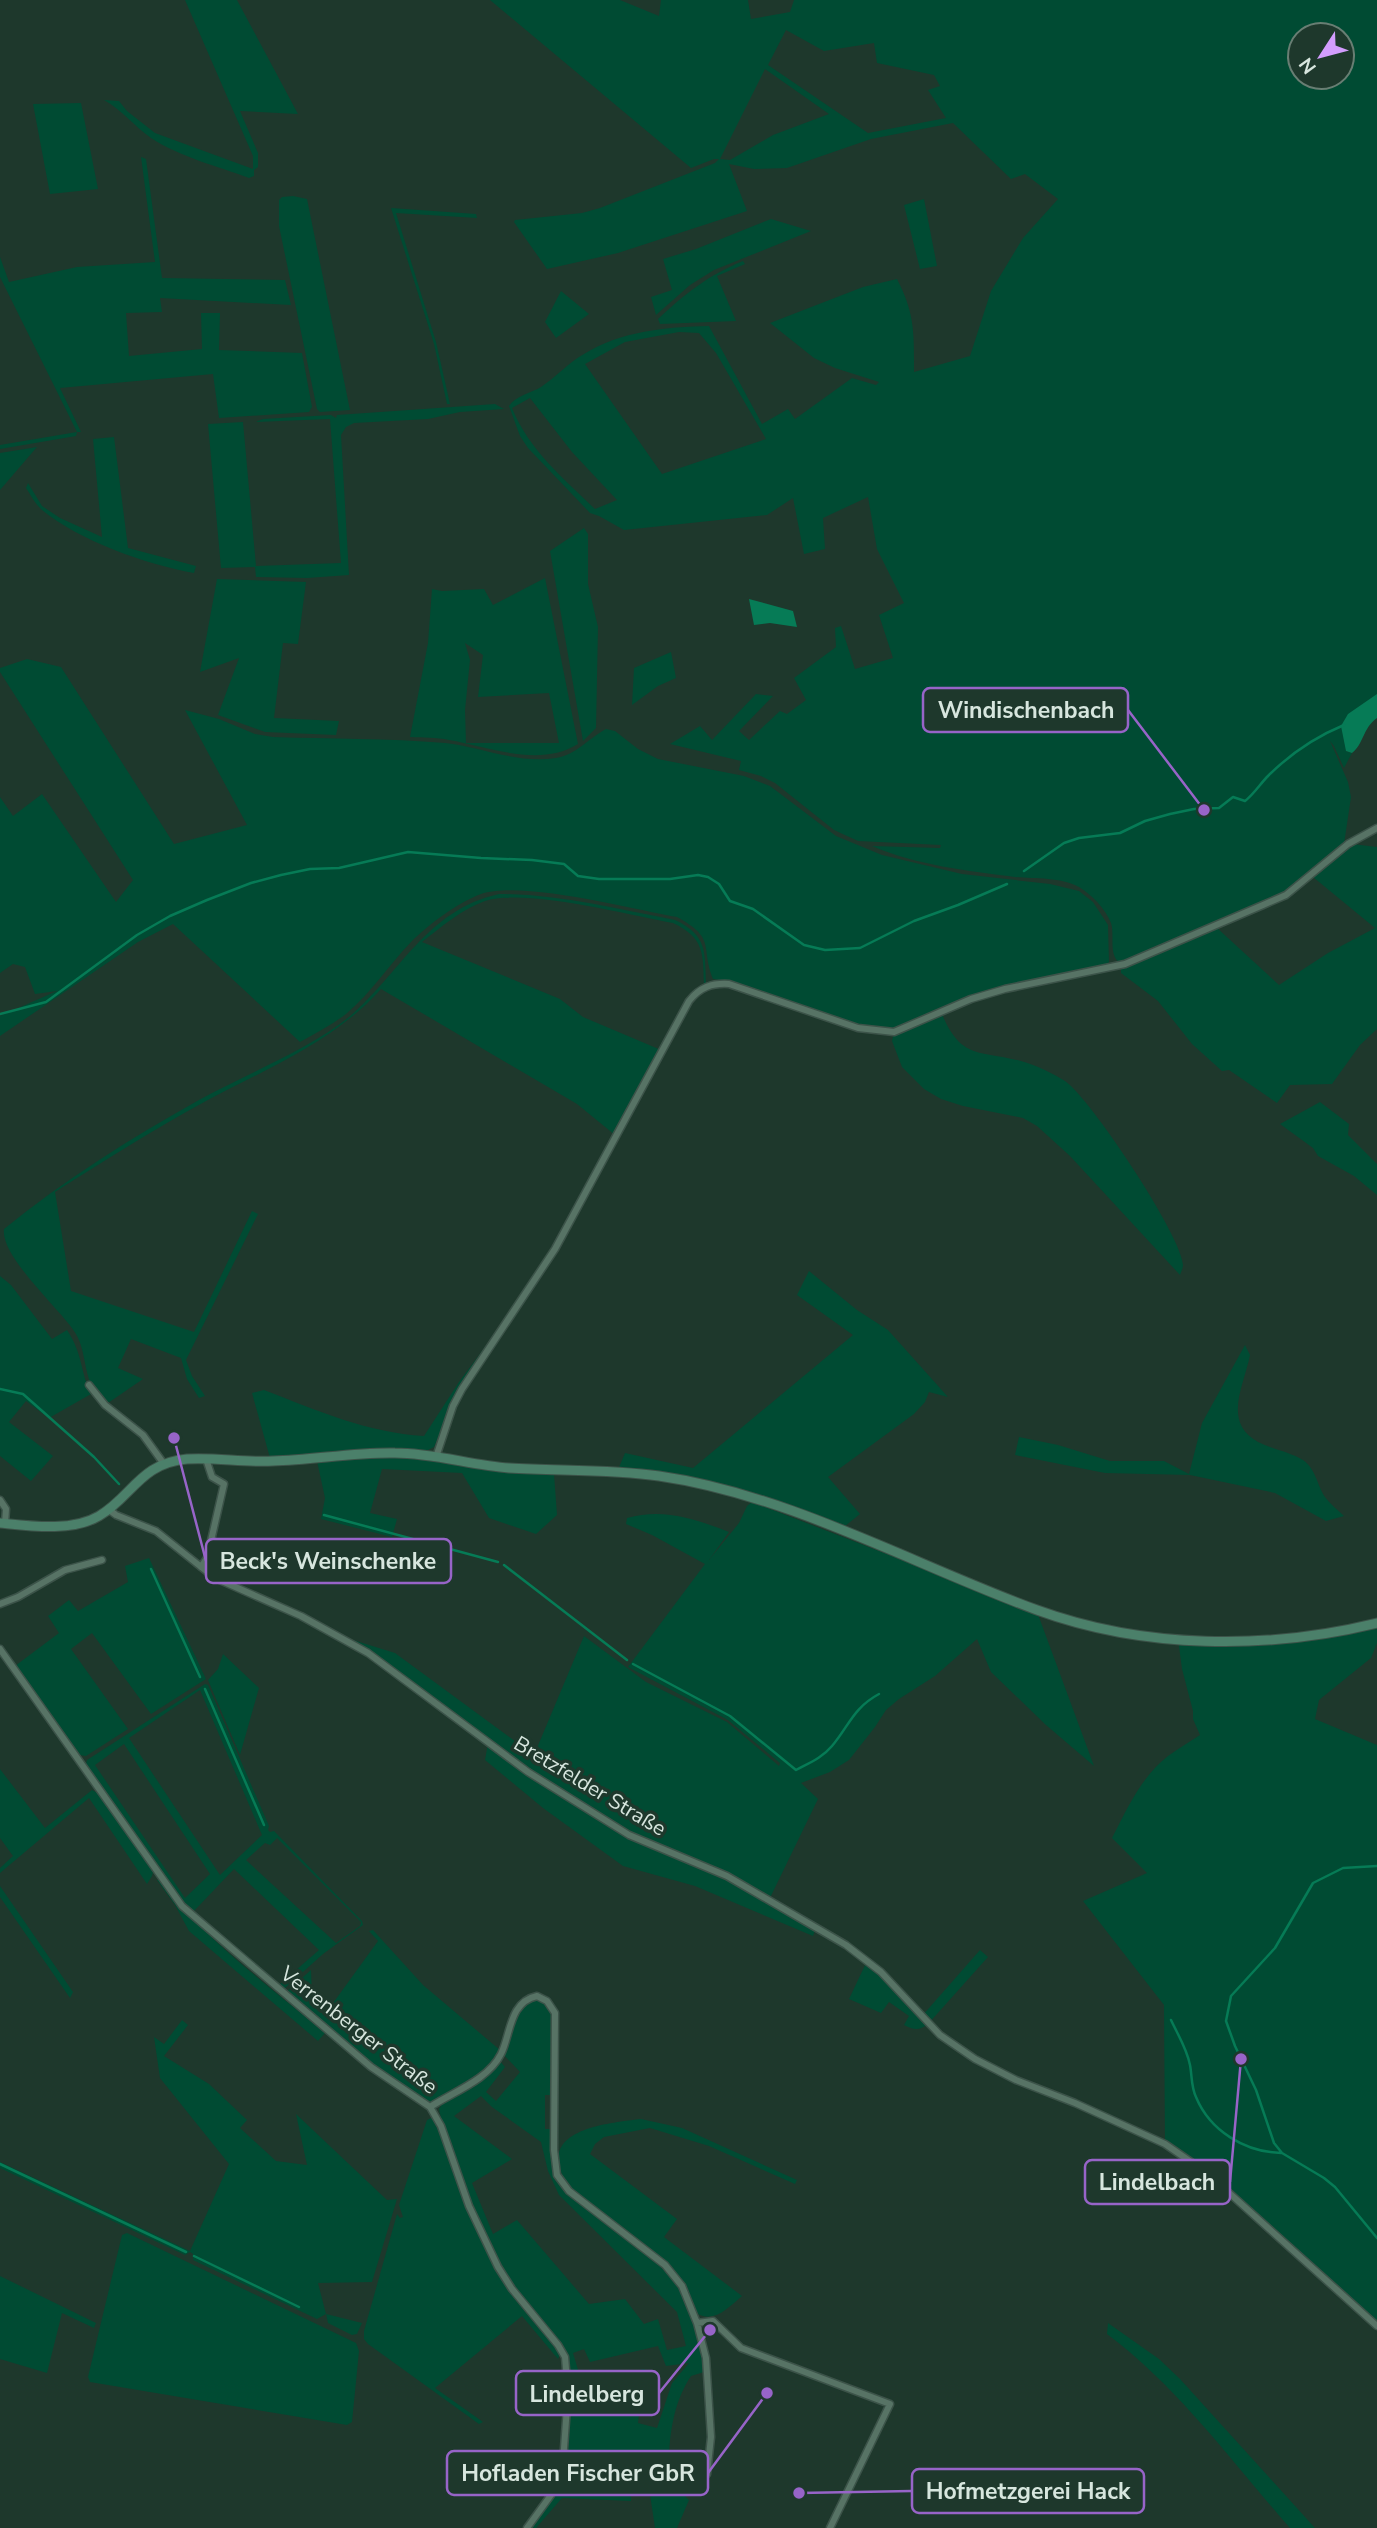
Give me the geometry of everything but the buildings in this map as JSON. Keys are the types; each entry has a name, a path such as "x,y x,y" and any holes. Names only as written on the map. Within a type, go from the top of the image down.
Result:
{"main road":[{"path":"2,1523 74,1525 89,1521 108,1510 137,1482 164,1464 185,1459 272,1462 396,1452 505,1467 617,1472 694,1482 747,1496 797,1514 1035,1609 1093,1626 1137,1634 1248,1642 1306,1637 1377,1623"}],"street":[{"path":"436,1457 453,1406 462,1389 555,1249 689,1001 701,989 710,985 729,984 858,1028 894,1032 971,999 1005,989 1125,964 1286,895 1348,845 1377,828"},
{"path":"89,1385 105,1405 143,1435 164,1464"},
{"path":"201,1567 207,1558 224,1484 212,1477 206,1459"},
{"path":"0,1500 6,1509 2,1523"},
{"name":"Bretzfelder Straße","path":"108,1510 156,1531 215,1578 301,1616 368,1653 528,1772 629,1835 727,1876 846,1945 881,1972 940,2035 975,2059 1016,2080 1129,2126 1165,2144 1207,2173 1377,2326"},
{"path":"0,1604 18,1597 57,1574 102,1560"},
{"name":"Verrenberger Straße","path":"0,1649 182,1906 371,2067 430,2107 441,2126 469,2206 498,2267 512,2289 558,2344 565,2357 568,2393 563,2462 551,2495 527,2528"},
{"path":"430,2107 472,2083 500,2057 513,2018 523,2002 537,1996 547,2001 555,2013 554,2150 557,2175 569,2191 665,2265 682,2286 697,2323 706,2358 711,2437 707,2474"},
{"path":"697,2323 713,2321 741,2348 890,2404 830,2528"}],"shaded area":[{"path":"185,0 237,0 298,114 240,111 258,153 258,167 254,170 254,176 249,178 162,145 104,100 119,101 127,111 155,133 253,169 253,156"},
{"path":"490,0 620,0 659,16 661,0 748,0 751,19 790,12 794,0 1377,0 1377,694 1346,751 1352,753 1344,768 1330,741 1348,782 1351,797 1344,844 1285,893 1120,963 1114,955 1112,928 1108,917 1098,902 1079,887 1056,880 942,866 889,853 872,846 940,848 941,845 858,841 834,830 775,783 739,770 741,761 670,744 700,726 712,740 756,694 773,696 739,731 749,740 780,711 787,714 806,700 794,678 836,647 835,628 841,626 855,669 893,658 879,615 904,603 877,549 868,497 823,518 825,549 804,554 793,498 767,515 624,530 590,513 528,448 520,436 509,406 519,397 541,387 578,358 613,340 660,329 709,326 762,424 788,409 795,419 852,378 876,385 879,382 835,368 814,358 770,323 863,287 897,279 912,324 914,372 970,356 991,291 1023,238 1058,199 1025,174 1011,179 953,123 871,139 787,168 754,169 729,164 747,211 618,253 547,269 514,222 600,208 715,163 719,159 691,168","holes":["786,30 824,51 874,43 877,63 934,75 940,86 928,90 946,118 868,133 768,65","765,69 829,114 773,135 730,160 720,159","679,332 699,333 716,353 766,439 662,474 585,364 625,342","530,398 572,452 617,500 595,509 537,450 512,408"]},
{"path":"81,103 98,189 50,194 33,104"},
{"path":"141,157 146,159 162,278 285,280 291,305 160,298 162,312 126,313 129,356 202,349 201,313 220,313 219,350 302,353 312,407 309,412 219,418 213,374 60,388 81,432 77,432 0,277 0,257 9,282 77,267 155,262"},
{"path":"293,196 307,199 350,410 320,412 317,409 279,226 279,200"},
{"path":"924,199 937,266 920,269 904,205"},
{"path":"391,208 476,214 477,218 396,213 436,342 450,404 447,404 434,344"},
{"path":"771,219 811,231 714,270 690,285 656,315 651,297 672,290 663,259"},
{"path":"743,261 745,264 717,276 736,321 660,324 658,319 688,293 718,273"},
{"path":"561,291 589,314 556,338 545,322"},
{"path":"495,404 504,409 460,412 428,419 354,423 346,427 341,435 349,575 256,577 255,567 221,568 208,424 243,422 256,566 341,563 330,419 255,422 263,419 331,415 336,418 337,415"},
{"path":"77,432 76,436 0,449 0,445"},
{"path":"114,437 128,548 196,566 194,573 134,557 75,532 42,510 26,488 28,483 42,506 60,518 102,537 93,439"},
{"path":"37,447 0,490 0,453"},
{"path":"584,528 588,534 588,584 598,627 596,728 583,741 550,551"},
{"path":"545,578 578,744 563,751 531,755 444,739 410,737 428,643 432,589 484,589 493,605","holes":["465,643 483,655 478,697 549,693 559,743 466,743 465,710 470,660"]},
{"path":"217,579 306,582 298,644 283,643 274,718 339,721 336,735 265,732 218,715 239,658 200,672"},
{"path":"749,599 793,611 797,627 770,623 754,625"},
{"path":"671,652 676,678 658,686 632,705 634,668"},
{"path":"27,659 61,667 174,844 247,825 185,710 219,719 255,734 273,737 445,743 527,759 563,756 606,729 615,731 638,749 658,759 744,776 770,786 836,836 882,855 962,874 1050,884 1079,891 1093,902 1108,925 1109,962 1105,967 1021,982 971,997 896,1029 883,1029 859,1026 728,981 713,979 703,938 698,931 677,917 549,893 499,891 472,898 435,921 411,942 346,1014 300,1042 173,924 138,942 0,1036 0,1016 57,991 35,994 25,967 13,964 0,973 0,797 13,816 42,794 116,902 133,880 0,672 0,668"},
{"path":"1377,694 1377,718 1368,727 1356,749 1352,753 1346,751 1341,726 1348,714"},
{"path":"1352,844 1377,847 1377,1029 1360,1045 1332,1084 1290,1085 1277,1103 1229,1070 1222,1071 1192,1044 1158,1001 1121,973 1121,968 1216,927 1279,985 1328,953 1375,928 1313,877"},
{"path":"499,894 565,899 675,920 699,938 705,962 704,986 700,948 697,941 683,929 673,923 577,904 525,898 485,901 452,919 422,942 560,999 583,1017 661,1050 615,1135 577,1104 381,989 343,1024 321,1039 167,1123 55,1192 71,1291 194,1332 252,1211 258,1214 186,1360 192,1376 205,1396 199,1398 187,1379 181,1358 131,1339 118,1368 143,1379 108,1403 93,1388 81,1345 74,1331 20,1267 5,1240 4,1229 98,1160 148,1129 333,1029 367,1000 433,929 474,902"},
{"path":"941,1012 948,1027 964,1046 1038,1067 1065,1081 1077,1093 1133,1168 1168,1226 1183,1265 1180,1275 1070,1156 1037,1126 1023,1118 941,1099 924,1089 902,1067 892,1041 894,1032"},
{"path":"1320,1102 1349,1124 1348,1135 1377,1164 1377,1195 1354,1176 1318,1156 1313,1148 1280,1124"},
{"path":"809,1271 857,1310 888,1330 948,1397 929,1392 925,1402 914,1414 828,1477 860,1514 839,1531 747,1496 617,1472 625,1453 693,1468 853,1335 797,1295"},
{"path":"0,1276 11,1285 52,1339 67,1330 76,1347 91,1394 49,1418 26,1401 9,1422 53,1456 31,1481 0,1456"},
{"path":"511,1312 460,1387 434,1447 426,1451 396,1448 270,1458 252,1393 264,1390 362,1425 424,1436 459,1382"},
{"path":"1245,1345 1250,1355 1238,1403 1241,1424 1247,1434 1258,1442 1303,1460 1314,1472 1325,1497 1344,1516 1326,1521 1275,1493 1190,1475 1105,1473 1015,1455 1019,1437 1058,1445 1110,1461 1164,1461 1189,1474 1202,1423"},
{"path":"397,1456 505,1472 554,1474 557,1515 536,1534 489,1518 462,1473 382,1469 370,1513 397,1519 392,1537 321,1519 325,1498 317,1461"},
{"path":"752,1502 1001,1601 1001,1594 1036,1609 1094,1766 991,1672 977,1639 935,1676 886,1710 849,1760 830,1772 801,1783 818,1799 769,1900 816,1928 813,1936 695,1886 623,1866 543,1808 485,1760 488,1743 340,1636 395,1653 534,1755 584,1636 646,1682 727,1722 779,1766 780,1763 728,1720 628,1667 705,1564 626,1524 627,1518 654,1514 679,1516 729,1532 709,1560"},
{"path":"149,1558 206,1679 151,1714 92,1633 71,1649 128,1729 86,1756 79,1755 15,1666 59,1633 48,1616 69,1600 78,1611 128,1582 125,1566"},
{"path":"1377,1623 1377,1643 1371,1658 1319,1700 1315,1719 1377,1745 1377,2326 1207,2173 1165,2144 1164,2005 1083,1901 1147,1873 1112,1838 1136,1794 1158,1764 1200,1735 1193,1719 1178,1639 1248,1642"},
{"path":"223,1654 259,1688 240,1755 208,1680 218,1669"},
{"path":"205,1684 208,1685 269,1826 268,1830 274,1831 362,1921 363,1925 281,1989 202,1923 183,1903 86,1764 87,1760","holes":["200,1690 262,1835 220,1875 129,1738","124,1744 210,1874 185,1898 95,1765","277,1838 361,1922 360,1926 336,1943 246,1860 265,1843 270,1845","234,1869 319,1950 280,1984 194,1911"]},
{"path":"0,1769 45,1828 92,1790 99,1794 153,1872 147,1884 89,1798 0,1873 0,1868 13,1856 0,1838"},
{"path":"157,1880 217,1942 325,2033 318,2041 189,1931"},
{"path":"0,1886 73,1992 70,1998 0,1897"},
{"path":"373,1930 423,1985 500,2050 484,2071 431,2102 423,2101 373,2065 286,1992 311,1970 312,1997 328,2010 378,1941 369,1931"},
{"path":"980,1950 988,1957 922,2028 914,2029 904,2025 909,2016 889,2002 881,2013 849,1999 867,1961 922,2016"},
{"path":"534,2000 545,2002 552,2015 552,2095 545,2095 545,2129 552,2129 553,2162 557,2178 566,2193 639,2246 659,2265 677,2286 691,2311 700,2339 704,2372 691,2376 686,2385 674,2415 671,2436 669,2457 682,2490 689,2500 677,2528 655,2528 645,2461 630,2461 631,2501 562,2498 536,2528 531,2528 554,2497 567,2463 572,2392 568,2357 528,2307 500,2265 472,2207 439,2109 442,2104 473,2086 500,2061 505,2067 486,2092 496,2101 520,2072 504,2055 517,2017 527,2004","holes":["481,2096 541,2142 548,2171 559,2195 677,2312 686,2346 667,2350 658,2319 644,2324 625,2299 589,2304 517,2220 493,2234 472,2183 512,2159 454,2116","658,2346 666,2366 689,2363 672,2383 657,2428 638,2423 645,2369 581,2380 573,2353 584,2349 590,2362"]},
{"path":"182,2020 188,2025 164,2056 209,2084 247,2120 240,2128 276,2161 307,2165 296,2114 387,2200 397,2199 372,2282 318,2283 326,2314 317,2319 193,2260 193,2254 190,2252 185,2255 0,2168 0,2162 190,2251 229,2164 160,2078 154,2037 164,2044"},
{"path":"433,2117 467,2206 509,2290 560,2354 558,2359 522,2316 435,2388 483,2422 479,2424 364,2339 397,2214 400,2218 403,2217 399,2205 427,2120"},
{"path":"641,2119 682,2128 797,2180 795,2184 709,2146 650,2128 604,2137 595,2144 590,2154 677,2219 664,2237 742,2296 716,2315 710,2317 698,2314 684,2285 665,2262 571,2190 560,2171 559,2155 564,2143 574,2135 589,2128"},
{"path":"127,2233 356,2343 359,2351 352,2422 347,2425 90,2382 88,2377 122,2235"},
{"path":"0,2276 96,2323 94,2328 62,2313 47,2373 0,2359"},
{"path":"326,2314 362,2323 357,2334 352,2335 328,2323"},
{"path":"1108,2323 1159,2359 1180,2379 1315,2528 1290,2528 1181,2401 1107,2334"}],"waterway":[{"path":"1024,871 1064,843 1079,838 1120,833 1145,821 1170,814 1219,808 1233,797 1245,801 1294,753 1344,725"},
{"path":"0,1014 46,1002 137,935 170,916 207,900 281,875 310,869 339,868 408,852 564,864 578,876 599,879 670,879 698,875 708,877 719,884 730,901 753,909 804,945 825,950 860,948 914,921 1007,884"},
{"path":"0,1389 23,1394 94,1457 119,1484"},
{"path":"324,1515 498,1562"},
{"path":"504,1565 627,1660"},
{"path":"151,1569 200,1677"},
{"path":"633,1664 730,1716 796,1770 828,1750 857,1711 879,1694"},
{"path":"205,1689 264,1825"},
{"path":"1377,1866 1343,1868 1313,1883 1275,1948 1231,1996 1226,2021 1256,2090 1274,2143 1282,2153 1335,2187 1377,2238"},
{"path":"1171,2020 1189,2059 1194,2093 1210,2120 1242,2144 1254,2149 1281,2153"},
{"path":"0,2164 186,2252"},
{"path":"194,2256 299,2307"}],"place":[{"name":"Windischenbach","path":"1204,810"},
{"name":"Beck's Weinschenke","path":"174,1438"},
{"name":"Lindelbach","path":"1241,2059"},
{"name":"Lindelberg","path":"710,2330"},
{"name":"Hofladen Fischer GbR","path":"767,2393"},
{"name":"Hofmetzgerei Hack","path":"799,2493"}]}
